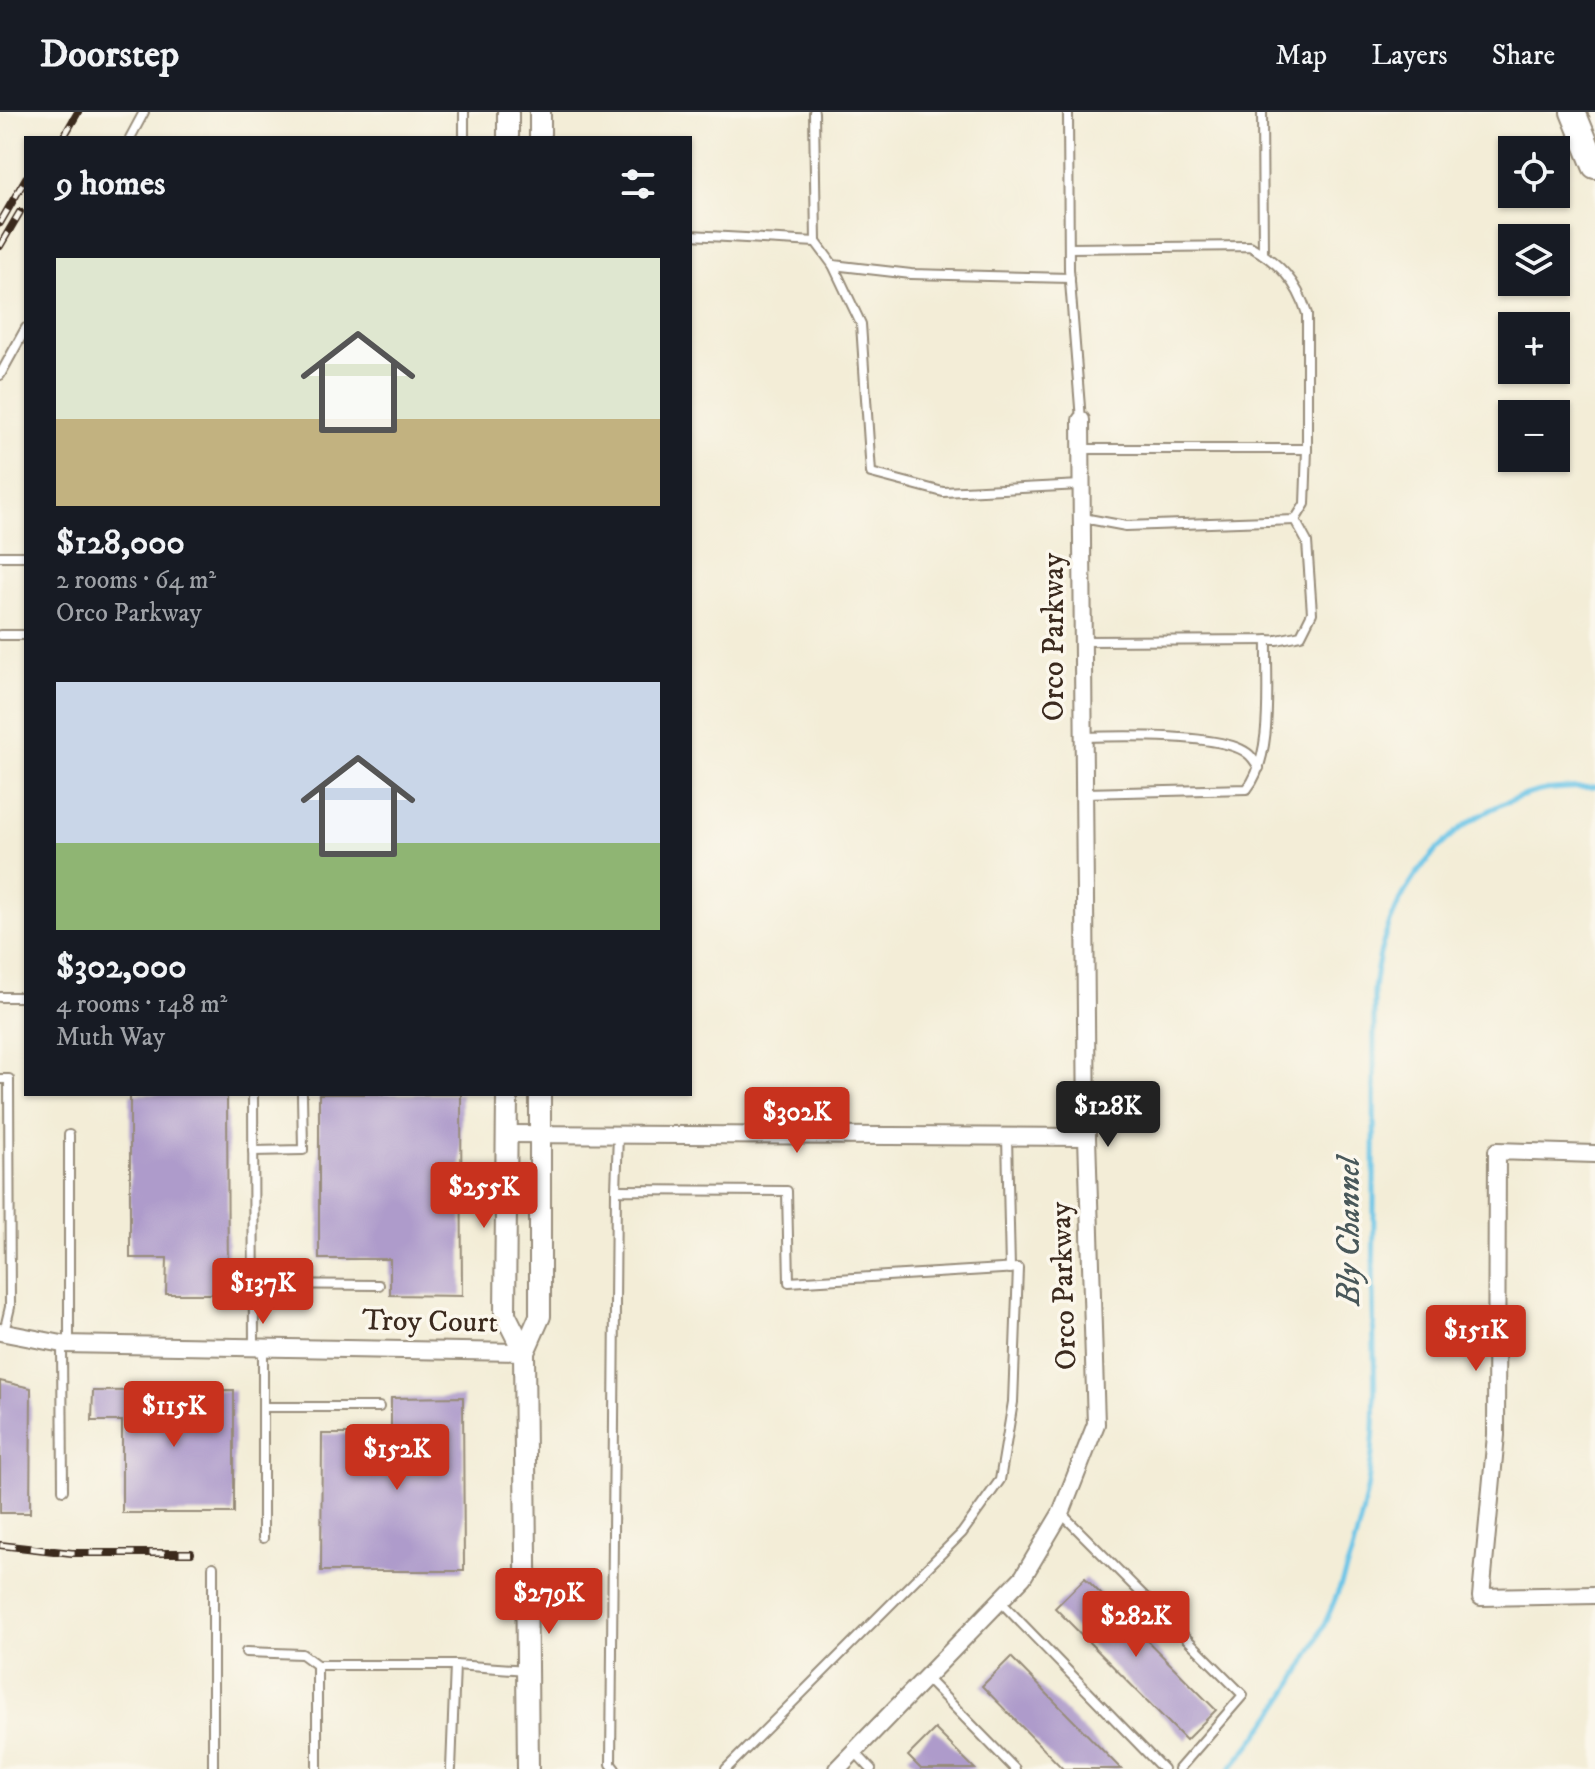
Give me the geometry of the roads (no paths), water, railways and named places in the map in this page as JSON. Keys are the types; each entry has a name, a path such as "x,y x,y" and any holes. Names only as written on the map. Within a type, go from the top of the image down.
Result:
{"main road":[{"path":"1573,112 1595,166"}],"street":[{"path":"508,112 508,136"},
{"path":"540,112 540,136"},
{"name":"Orco Parkway","path":"837,1769 1023,1577 1061,1513 1096,1424 1087,1137 1081,420"},
{"path":"507,1096 505,1314 524,1352"},
{"path":"528,1769 524,1352 540,1316 540,1096"},
{"path":"507,1134 1087,1137"},
{"path":"1595,1154 1497,1151 1496,1435 1481,1597 1595,1595"},
{"name":"Troy Court","path":"2,1332 66,1344 524,1352"}],"lane":[{"path":"131,136 144,112"},
{"path":"464,112 464,136"},
{"path":"814,112 816,242 833,265 861,324 871,473 943,492 1081,485"},
{"path":"1068,112 1070,278 1081,420"},
{"path":"1262,112 1263,254"},
{"path":"692,235 816,242"},
{"path":"1069,248 1250,246 1290,276 1307,314 1305,504 1295,520"},
{"path":"833,265 911,274 1070,278"},
{"path":"0,375 24,332"},
{"path":"1081,449 1307,449"},
{"path":"1082,518 1126,526 1295,520"},
{"path":"1082,641 1267,640 1301,635 1312,613 1307,542 1295,520"},
{"path":"0,556 24,556"},
{"path":"0,635 24,635"},
{"path":"1083,793 1247,789 1259,768 1265,729 1267,640"},
{"path":"1083,737 1138,736 1227,745 1247,752 1259,768"},
{"path":"0,997 24,997"},
{"path":"0,1079 9,1079 10,1307 2,1332"},
{"path":"253,1096 253,1284 263,1407 263,1538"},
{"path":"253,1151 303,1150 302,1096"},
{"path":"615,1769 611,1764 618,1134"},
{"path":"63,1490 69,1135"},
{"path":"1007,1136 1010,1269"},
{"path":"616,1190 787,1191 789,1282 1018,1268 1013,1402 1000,1480 962,1533 726,1769"},
{"path":"253,1284 379,1285"},
{"path":"263,1407 379,1407"},
{"path":"1061,1513 1243,1695 1179,1769"},
{"path":"213,1567 213,1769"},
{"path":"1001,1602 1163,1769"},
{"path":"246,1652 302,1654 317,1665 455,1665 527,1670"},
{"path":"317,1665 317,1769"},
{"path":"451,1769 455,1665"},
{"path":"926,1678 1015,1769"},
{"path":"855,1752 871,1769"}],"waterway":[{"name":"Bly Channel","path":"1230,1769 1286,1694 1310,1653 1347,1566 1369,1475 1375,1410 1374,989 1380,954 1391,921 1425,863 1448,839 1475,819 1506,803 1540,791 1595,787"}],"railway":[{"path":"64,136 78,112"},
{"path":"0,223 24,181"},
{"path":"0,246 20,212"},
{"path":"0,1545 72,1553 191,1553"}]}
